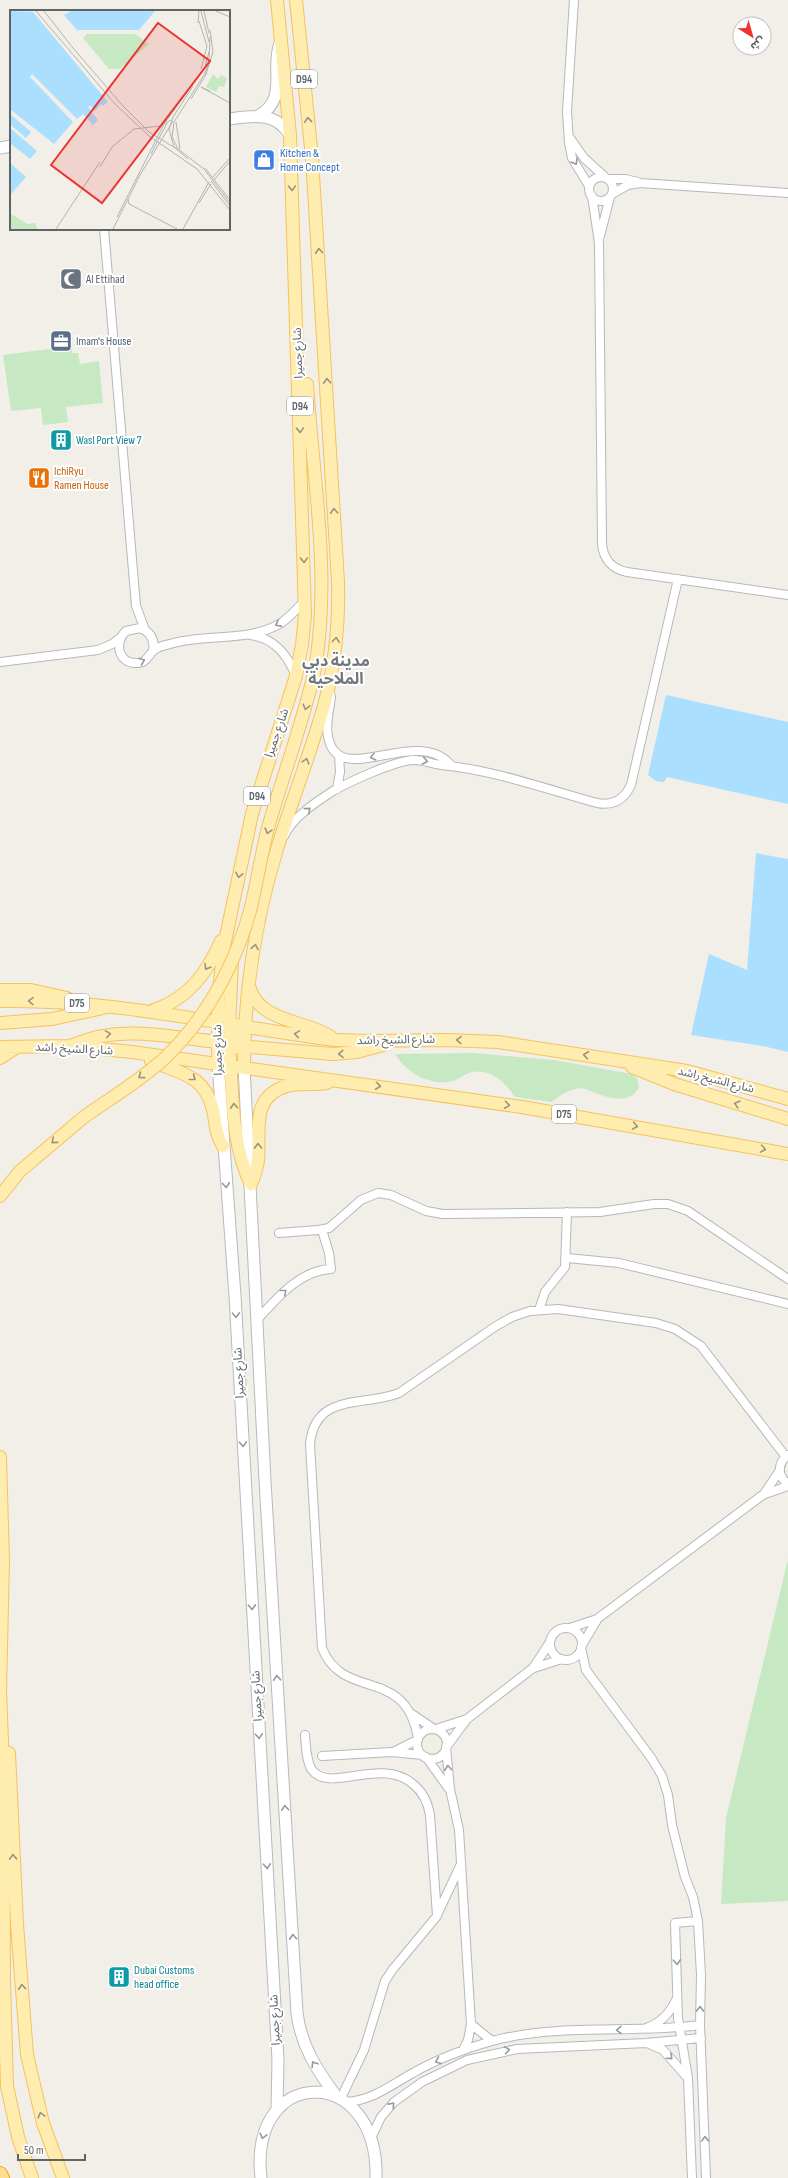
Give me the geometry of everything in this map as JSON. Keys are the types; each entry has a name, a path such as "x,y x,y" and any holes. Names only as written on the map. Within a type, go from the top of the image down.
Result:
{"highway":[{"path":"0,2174 2,2178"}],"main road":[{"name":"شارع جميرا","path":"230,920 256,800 296,676 302,644 305,600 290,135 277,0"},
{"name":"شارع جميرا","path":"244,1067 230,1044 244,1025 259,924 276,851 320,719 329,679 338,621 338,582 313,174 296,0"},
{"path":"0,1196 20,1171 56,1139 164,1059 199,1019 218,990 234,959 250,910 264,842 306,708 315,669 321,629 322,570 306,377 297,340"},
{"path":"153,1011 175,1001 194,986 218,949 230,920"},
{"path":"230,920 232,947 223,1022 230,1044 236,1140 241,1163 251,1184"},
{"path":"249,986 258,1004 270,1014 316,1028 336,1040"},
{"path":"0,990 41,991 79,1003"},
{"name":"شارع الشيخ راشد","path":"0,1002 110,1005 336,1040 445,1040 498,1042 687,1071 788,1098"},
{"path":"0,1023 52,1019 110,1005"},
{"path":"71,1046 101,1035 123,1032 230,1044 345,1054 369,1050 392,1041"},
{"path":"218,1063 230,1044"},
{"name":"شارع الشيخ راشد","path":"0,1047 71,1046 218,1063 340,1080 623,1124 788,1154"},
{"path":"0,1058 17,1047"},
{"path":"132,1052 154,1062 183,1071 199,1083 211,1102 216,1133 223,1146"},
{"path":"611,1059 674,1084 788,1119"},
{"path":"251,1184 258,1160 258,1116 267,1099 276,1091 287,1086 319,1084 340,1080"},
{"path":"0,1457 3,1562 0,1676 2,1722 4,1981 7,2086"},
{"path":"2,1722 8,1746 11,1769 15,1897 27,2055 43,2123 64,2178"},
{"path":"0,2046 18,2137 32,2178"},
{"path":"0,2170 2,2178"}],"street":[{"path":"574,0 567,111 572,158 589,186 592,196 599,243 603,550 609,563 620,570 788,595"},
{"path":"258,116 269,109 276,98 278,90 276,60 281,41"},
{"path":"230,119 258,116 278,122 290,135"},
{"path":"569,135 584,158 613,186 599,243"},
{"path":"0,148 10,146"},
{"path":"589,186 593,180 606,178 624,179 640,183 788,193"},
{"path":"592,196 599,200 628,185 640,183"},
{"path":"104,230 136,606 153,641 153,651"},
{"path":"276,851 286,832 303,814 337,789 408,760 419,760 441,765 450,764 500,775 597,804 611,804 623,797 631,785 678,579"},
{"path":"98,650 122,656 130,662 140,663 148,658 153,651 179,642 243,635 268,629 281,623 305,600"},
{"path":"0,662 98,650 112,644 130,629 136,606"},
{"path":"130,629 148,633 162,640 179,642"},
{"path":"243,635 265,638 275,644 288,660 296,676"},
{"path":"120,638 118,647 122,656"},
{"path":"329,679 331,695 327,735 332,748 339,755 348,759 358,760 396,752 416,750 437,755 450,764"},
{"path":"337,789 340,772 339,755"},
{"name":"شارع جميرا","path":"218,1063 235,1296 278,2066 277,2109"},
{"name":"شارع جميرا","path":"244,1067 266,1502 297,2013 300,2034 308,2054 341,2098 361,2115 371,2138 376,2158 376,2178"},
{"path":"279,1232 322,1230 336,1224 361,1200 378,1193 391,1195 426,1211 443,1214 616,1210 662,1203 675,1205 688,1211 788,1279"},
{"path":"539,1310 545,1292 563,1271 567,1258 567,1212"},
{"path":"257,1320 283,1293 305,1277 323,1269 331,1269 329,1253 322,1230"},
{"path":"567,1258 619,1263 788,1304"},
{"path":"322,1756 392,1752 437,1758 443,1753 446,1746 467,1719 533,1668 555,1632 562,1628 570,1628 597,1619 764,1494 788,1485 782,1478 780,1470 781,1463 787,1456 708,1353 684,1334 656,1323 558,1309 539,1310 521,1314 504,1321 399,1393 383,1398 348,1402 333,1407 323,1414 312,1431 310,1450 322,1648 329,1661 338,1671 351,1678 388,1690 401,1700 411,1713 444,1735 446,1746 450,1790 457,1816 462,1861 471,2024 468,2040 463,2050"},
{"path":"764,1494 780,1470"},
{"path":"533,1668 576,1656 597,1619"},
{"path":"570,1628 579,1634 586,1670 652,1759 662,1776 668,1795 672,1825 685,1878 693,1897 698,1921 701,1975 700,2024 706,2178"},
{"path":"550,1642 553,1653 586,1670"},
{"path":"411,1713 418,1740 418,1748 450,1790"},
{"path":"392,1752 418,1740 426,1730 435,1729 467,1719"},
{"path":"305,1735 308,1761 312,1770 319,1776 333,1779 376,1772 390,1773 409,1780 420,1790 427,1802 430,1815 437,1916"},
{"path":"341,2098 364,2050 385,1981 393,1969 437,1916 462,1861"},
{"path":"692,2178 688,2078 680,2027 675,1923 698,1921"},
{"path":"642,2030 659,2022 667,2015 678,1997"},
{"path":"471,2024 492,2041"},
{"path":"261,2178 261,2140 267,2123 277,2109 290,2098 304,2093 322,2092 341,2098 370,2098 413,2073 463,2050 492,2041 541,2033 642,2030 700,2024"},
{"path":"371,2138 381,2117 394,2102 422,2082 467,2060 517,2049 646,2043 701,2038"},
{"path":"646,2043 663,2050 680,2067 688,2078"}],"green space":[{"path":"72,346 72,353 78,353 80,364 99,361 103,403 66,407 68,422 43,425 41,408 11,411 3,355"},
{"path":"474,1053 554,1060 632,1074 637,1078 639,1087 634,1094 628,1098 620,1099 604,1096 582,1088 566,1092 552,1102 515,1097 501,1081 483,1072 469,1073 454,1080 444,1082 427,1080 405,1067 395,1054"},
{"path":"788,1559 788,1901 721,1904 726,1818"}],"water":[{"path":"666,695 788,722 788,804 667,777 664,782 656,781 648,775"},
{"path":"756,853 788,859 788,1052 763,1046 691,1035 709,954 747,970"}],"place":[{"name":"Kitchen & Home Concept","path":"264,160"},
{"name":"Al Ettihad","path":"71,279"},
{"name":"Imam's House","path":"61,341"},
{"name":"Wasl Port View 7","path":"61,440"},
{"name":"IchiRyu Ramen House","path":"39,478"},
{"name":"Dubai Customs head office","path":"119,1977"}],"district":[{"name":"مدينة دبي الملاحية","path":"336,670"}]}
